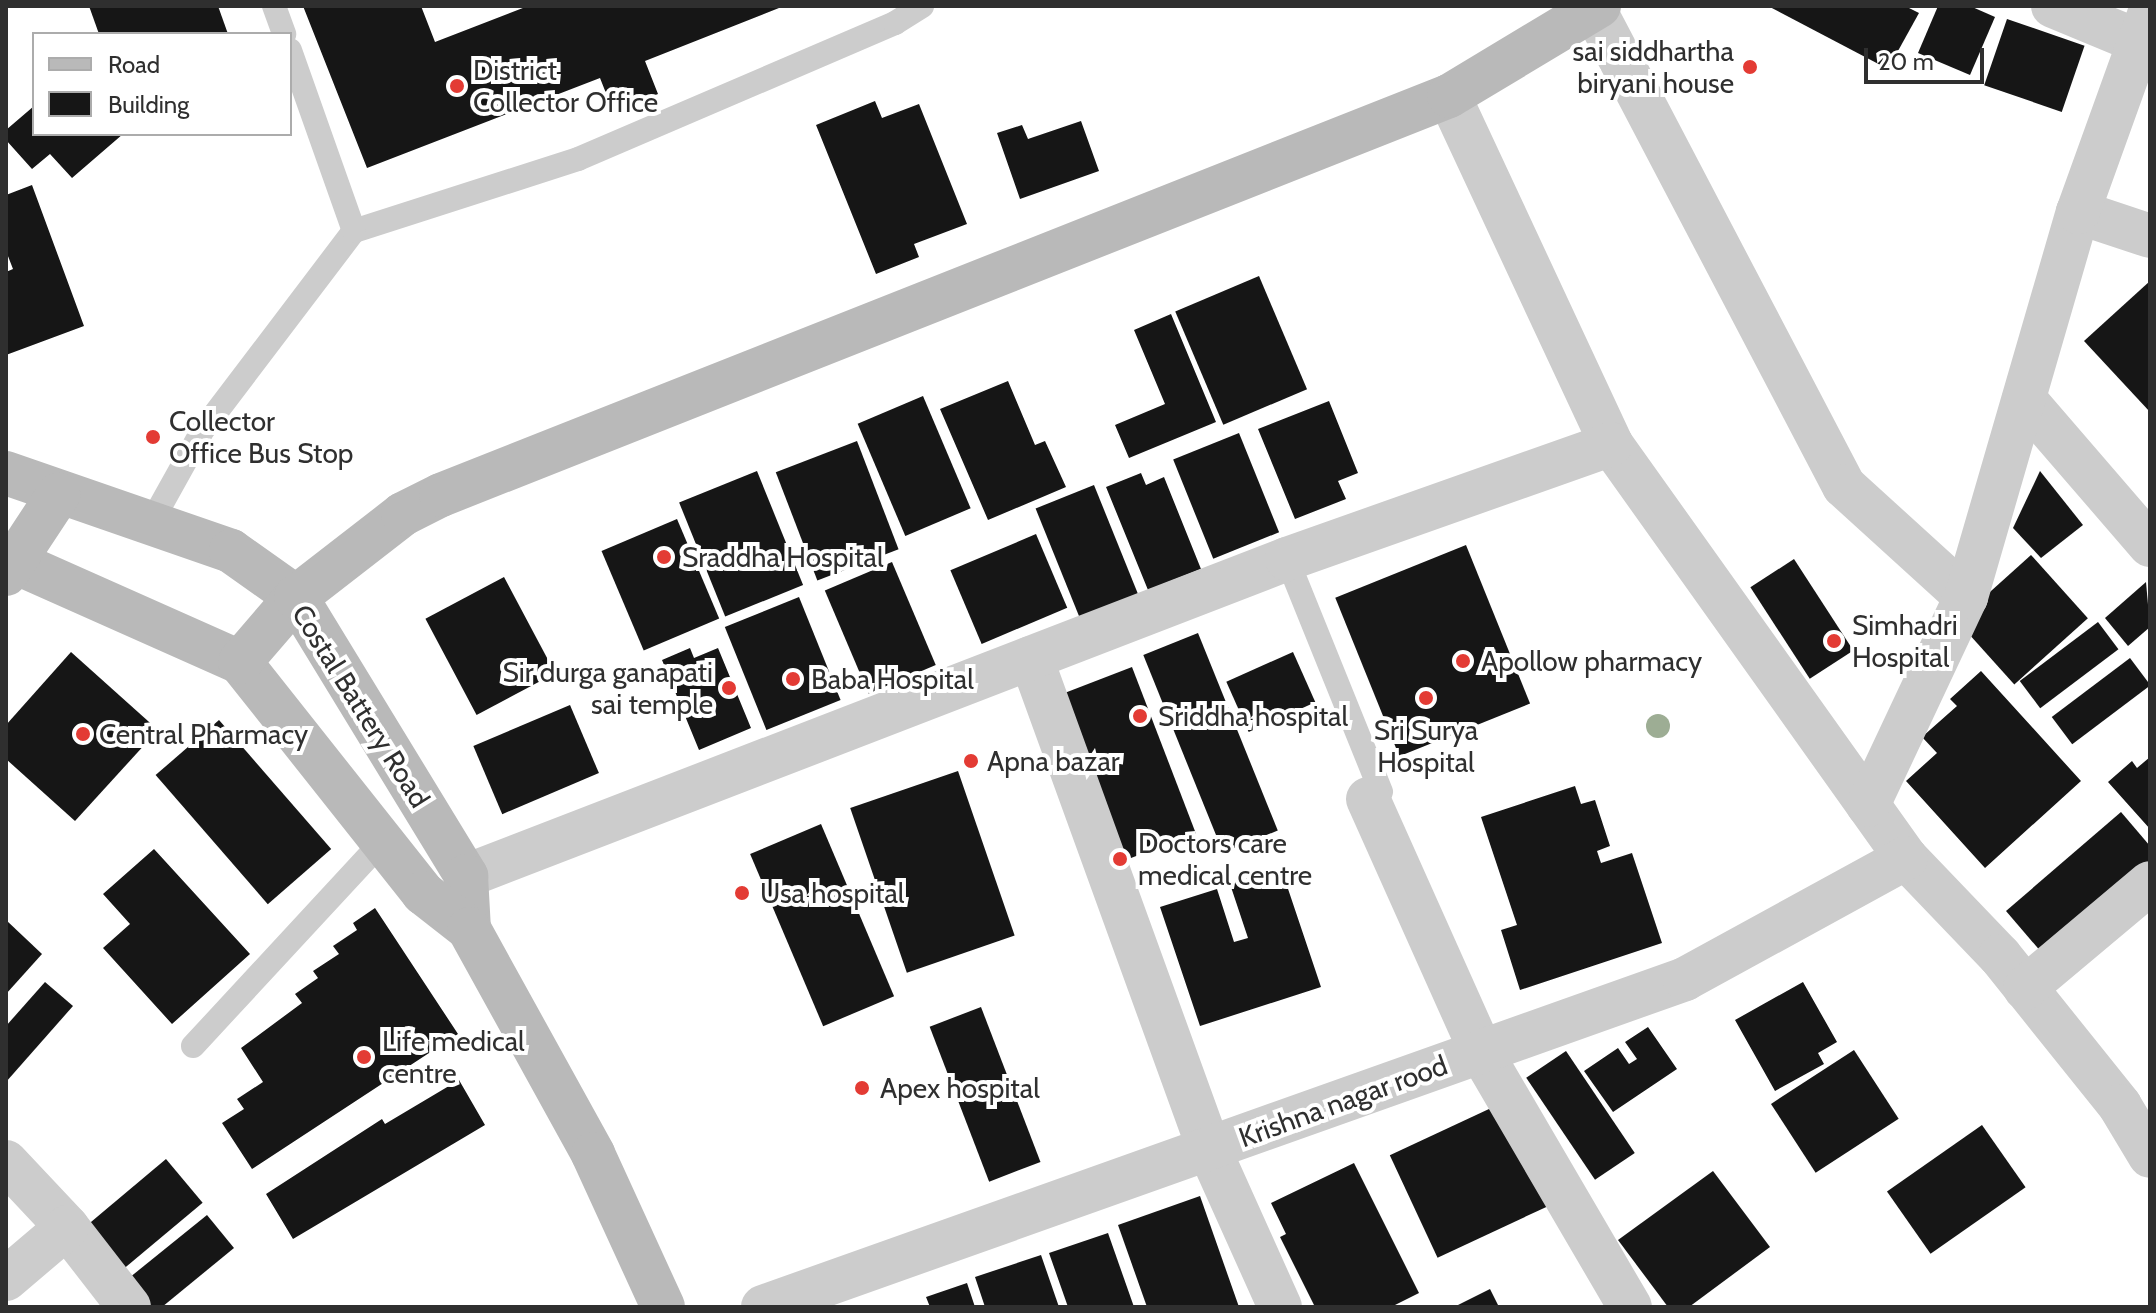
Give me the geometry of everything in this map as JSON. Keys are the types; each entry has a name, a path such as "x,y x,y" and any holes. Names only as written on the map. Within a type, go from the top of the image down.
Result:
{"street":[{"path":"1868,805 1966,597 2078,212 2144,27 2053,6"},
{"path":"240,662 296,597 403,514 441,495 1449,96 1597,8 1844,486 1966,597"},
{"path":"1449,96 1611,444 1906,858 2025,988 2120,1106 2150,1156"},
{"path":"2078,212 2150,236"},
{"path":"2024,399 2150,545"},
{"path":"466,876 1287,559 1611,444"},
{"name":"Costal Battery Road","path":"6,473 58,495 152,521 231,551 296,597 466,876 469,929"},
{"path":"9,565 58,495"},
{"name":"Costal Battery Road","path":"9,565 240,662 423,893 469,929 593,1154 663,1307"},
{"path":"1031,658 1209,1149 1280,1307"},
{"path":"1374,795 1481,1052 1630,1307"},
{"name":"Krishna nagar rood","path":"763,1307 1685,979 1906,858"},
{"path":"2025,988 2150,883"},
{"path":"6,1162 67,1227 129,1307"},
{"path":"6,1279 67,1227"}],"lane":[{"path":"274,6 283,32"},
{"path":"152,521 202,431 354,231 578,159 895,23 922,6"},
{"path":"292,56 354,231"},
{"path":"1287,559 1374,795"},
{"path":"193,1046 382,842"}],"building":[{"path":"89,6 218,6 227,32 98,32"},
{"name":"District Collector Office","path":"303,6 421,6 435,42 528,6 784,6 645,61 658,94 613,111 600,78 367,168"},
{"path":"1768,6 1905,6 1919,13 1888,69"},
{"path":"1938,6 1970,6 1995,17 1970,75 1918,53"},
{"path":"2007,19 2085,46 2062,112 1984,85"},
{"path":"875,101 882,118 919,104 967,224 914,244 919,257 876,274 816,125"},
{"path":"32,108 32,136 121,136 72,178 50,154 32,169 6,140 6,130"},
{"path":"1081,121 1099,171 1020,199 997,133 1022,125 1028,139"},
{"path":"32,185 84,326 6,355 6,272 13,269 6,251 6,195"},
{"path":"1259,276 1307,389 1223,425 1175,312"},
{"path":"2150,281 2150,412 2084,341"},
{"path":"1171,314 1216,422 1129,458 1115,425 1165,404 1134,330"},
{"path":"1008,381 1035,445 1045,441 1066,487 988,520 940,409"},
{"path":"923,396 971,508 905,536 858,424"},
{"path":"1329,401 1358,473 1338,481 1346,499 1295,519 1258,429"},
{"path":"1239,433 1279,532 1213,559 1173,460"},
{"path":"857,441 899,549 817,580 776,472"},
{"path":"757,471 803,585 725,617 679,502"},
{"path":"2040,471 2083,525 2041,558 2013,528"},
{"path":"1141,473 1146,485 1164,477 1201,569 1148,590 1106,487"},
{"path":"1094,485 1138,594 1080,618 1036,509"},
{"path":"677,519 719,618 644,650 602,551"},
{"path":"1036,534 1067,608 982,644 950,570"},
{"path":"1466,545 1530,704 1399,756 1335,598"},
{"path":"2031,555 2088,618 2014,684 1957,621"},
{"path":"1794,559 1853,650 1810,679 1750,587"},
{"path":"892,562 936,665 869,694 825,591"},
{"path":"504,577 555,673 477,715 425,619"},
{"path":"2146,582 2150,627 2128,646 2105,618"},
{"path":"799,597 841,700 766,730 725,627"},
{"path":"2098,622 2118,649 2040,708 2020,681"},
{"path":"1198,633 1278,830 1223,853 1143,655"},
{"path":"690,648 694,658 718,648 751,728 699,750 662,660"},
{"path":"71,652 158,730 75,821 6,759 6,725"},
{"path":"1293,652 1315,702 1249,732 1226,682"},
{"path":"2130,658 2150,686 2072,744 2052,717"},
{"path":"1132,667 1196,833 1126,860 1062,694"},
{"path":"1981,671 2081,781 1985,868 1906,781 1937,753 1922,737 1957,706 1950,699"},
{"path":"570,705 599,773 502,814 473,746"},
{"path":"219,720 331,849 268,904 156,775"},
{"path":"2150,757 2150,829 2108,782 2132,761 2137,768"},
{"path":"958,771 1015,936 907,973 850,808"},
{"path":"1575,786 1581,804 1595,800 1610,846 1597,851 1601,863 1632,853 1662,943 1520,990 1501,930 1517,925 1481,817"},
{"path":"2121,812 2150,846 2150,873 2048,960 2006,911"},
{"path":"821,824 894,996 823,1026 750,854"},
{"path":"154,849 250,954 172,1024 103,948 130,924 103,894"},
{"path":"1281,868 1321,987 1200,1026 1160,907 1217,889 1234,942 1248,938 1230,884"},
{"path":"375,908 458,1034 252,1169 222,1123 244,1109 237,1099 263,1082 241,1048 302,1003 295,994 318,978 313,971 339,954 333,946 357,930 353,923"},
{"path":"6,920 42,954 6,994"},
{"path":"45,982 73,1006 6,1082 6,1026"},
{"path":"1803,982 1837,1042 1818,1053 1824,1064 1775,1091 1735,1020"},
{"path":"981,1007 1040,1162 989,1182 930,1027"},
{"path":"1648,1027 1677,1069 1613,1112 1584,1071 1618,1048 1629,1064 1637,1059 1625,1042"},
{"path":"1854,1050 1899,1119 1816,1173 1771,1104"},
{"path":"1566,1051 1635,1153 1595,1180 1526,1078"},
{"path":"459,1080 485,1125 293,1239 266,1194 382,1119 385,1124"},
{"path":"1504,1102 1552,1204 1438,1258 1390,1155"},
{"path":"1982,1125 2026,1187 1931,1254 1887,1192"},
{"path":"166,1159 203,1203 124,1269 87,1225"},
{"path":"1354,1163 1419,1293 1391,1307 1315,1307 1280,1237 1286,1234 1271,1203"},
{"path":"1713,1171 1770,1247 1689,1307 1668,1307 1618,1240"},
{"path":"1200,1196 1239,1307 1147,1307 1118,1225"},
{"path":"207,1215 234,1248 162,1307 138,1307 129,1278"},
{"path":"1108,1233 1134,1307 1068,1307 1049,1253"},
{"path":"1041,1255 1059,1307 985,1307 975,1277"},
{"path":"967,1283 975,1307 930,1307 926,1297"},
{"path":"1490,1289 1499,1307 1454,1307"}],"place":[{"name":"sai siddhartha biryani house","path":"1750,67"},
{"name":"District Collector Office","path":"457,86"},
{"name":"Collector Office Bus Stop","path":"153,437"},
{"name":"Sraddha Hospital","path":"664,557"},
{"name":"Simhadri Hospital","path":"1834,641"},
{"name":"Apollow pharmacy","path":"1463,661"},
{"name":"Baba Hospital","path":"793,679"},
{"name":"Sir durga ganapati sai temple","path":"729,688"},
{"name":"Sri Surya Hospital","path":"1426,698"},
{"name":"Sriddha hospital","path":"1140,716"},
{"name":"Central Pharmacy","path":"83,734"},
{"name":"Apna bazar","path":"971,761"},
{"name":"Doctors care medical centre","path":"1120,859"},
{"name":"Usa hospital","path":"742,893"},
{"name":"Life medical centre","path":"364,1057"},
{"name":"Apex hospital","path":"862,1088"}]}
